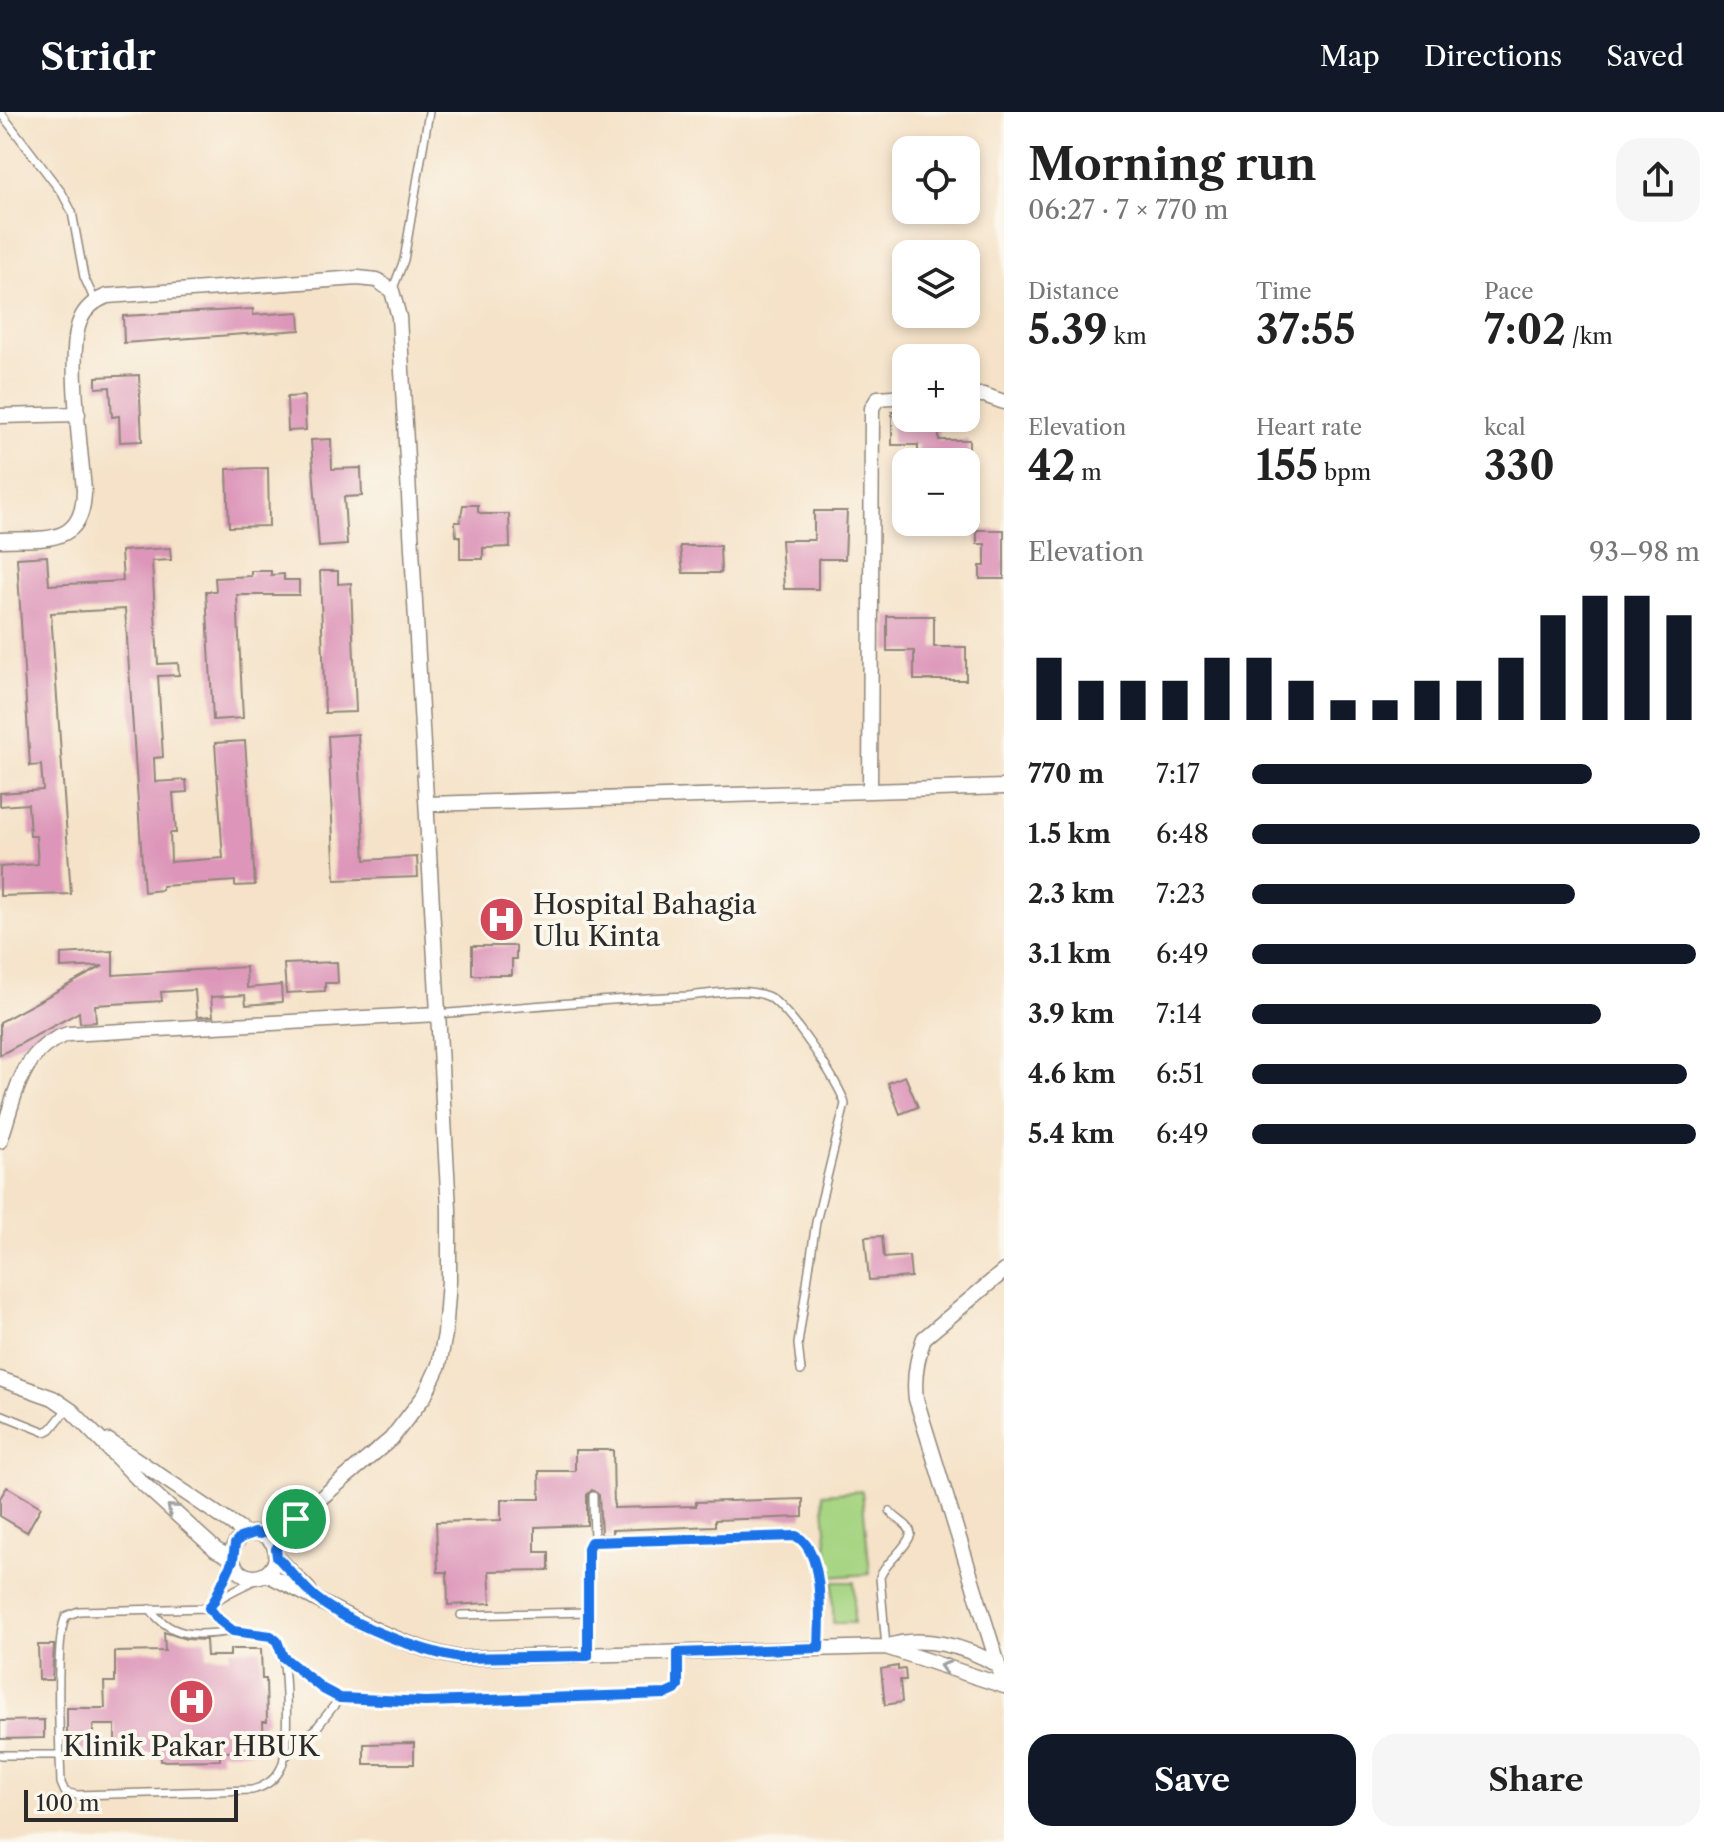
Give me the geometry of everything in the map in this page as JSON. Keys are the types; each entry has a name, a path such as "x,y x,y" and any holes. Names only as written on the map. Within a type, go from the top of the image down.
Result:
{"street":[{"path":"0,540 59,536 77,524 84,502 75,336 86,310 95,301 107,296 358,278 377,280 392,291 399,317 427,804 449,1209 448,1306 439,1365 425,1395 391,1439 296,1519 276,1553 271,1570 263,1575"},
{"path":"980,395 1004,402"},
{"path":"870,789 872,408 878,398 892,397"},
{"path":"0,416 78,414"},
{"path":"427,804 1004,787"},
{"path":"0,1141 25,1067 33,1055 50,1041 68,1034 437,1014"},
{"path":"1004,1271 924,1338 914,1379 916,1399 1004,1685"},
{"path":"0,1379 53,1398 68,1408 139,1480 216,1550 232,1559 243,1574 263,1575 314,1596 373,1628 439,1654 477,1659 588,1656 886,1647 912,1641 964,1649 997,1665"},
{"path":"85,1425 254,1534 273,1542 276,1553 314,1596"},
{"path":"232,1559 235,1544 296,1519"},
{"path":"964,1649 973,1642 983,1619"},
{"path":"886,1647 1004,1685"}],"lane":[{"path":"0,112 52,177 67,203 75,227 84,277 95,301"},
{"path":"392,291 404,260 429,112"},
{"path":"437,1014 614,999 745,993 768,996 783,1007 839,1088 845,1104 816,1222 798,1344 801,1371"},
{"path":"0,1414 45,1432 68,1408"},
{"path":"593,1496 594,1542"},
{"path":"886,1647 880,1577 908,1544 911,1534 910,1529 890,1511"},
{"path":"588,1656 588,1548 594,1542 796,1536 806,1543 815,1562 819,1648"},
{"path":"232,1559 212,1605 219,1620 233,1631"},
{"path":"263,1575 212,1605 72,1612 63,1621 62,1788 77,1795 252,1790 273,1780 285,1757 318,1726 340,1698"},
{"path":"150,1609 160,1624 178,1632 209,1635 233,1631 271,1636 277,1641 283,1657 285,1757"},
{"path":"461,1615 588,1612"},
{"path":"283,1657 323,1689 340,1698 425,1702 666,1694 678,1686 678,1653"},
{"path":"1,1755 60,1755"}],"green space":[{"path":"862,1491 870,1574 830,1577 823,1494"},
{"path":"833,1582 854,1582 854,1623 833,1623"}],"building":[{"path":"253,309 253,315 299,312 300,330 124,343 123,316"},
{"path":"139,375 142,441 120,442 119,416 112,417 110,387 96,388 96,377"},
{"path":"304,396 306,430 288,431 287,397"},
{"path":"892,432 939,432 939,440 969,440 969,448 892,445"},
{"path":"331,439 332,469 361,468 362,496 344,497 347,545 319,547 311,440"},
{"path":"268,468 269,526 229,527 227,469"},
{"path":"463,505 478,505 478,512 483,514 509,514 510,547 483,548 483,559 460,559 460,536 456,536 455,522 460,522"},
{"path":"814,511 847,511 845,559 818,559 818,589 784,589 781,540 814,540"},
{"path":"980,530 1004,530 1004,579 980,579 980,566 985,566 985,544 977,544"},
{"path":"680,546 720,546 721,573 683,573"},
{"path":"170,548 171,560 152,561 158,664 178,663 179,675 158,676 163,757 154,758 155,782 186,780 187,792 173,793 176,833 170,833 171,862 223,858 215,743 245,741 255,885 235,886 235,881 162,886 162,890 144,892 125,609 51,613 71,894 0,896 0,867 38,864 36,836 30,836 28,804 0,806 0,793 43,790 41,765 30,766 17,558 47,556 49,585 123,581 121,551"},
{"path":"251,571 271,571 271,575 284,574 284,580 299,580 299,595 237,595 243,718 213,720 206,591 216,591 215,578 251,576"},
{"path":"320,571 338,571 338,584 351,583 356,712 325,713"},
{"path":"887,616 934,616 934,647 966,647 966,680 914,680 914,651 887,651"},
{"path":"358,734 365,860 417,857 418,877 335,880 328,736"},
{"path":"472,946 516,946 512,975 472,975"},
{"path":"113,951 113,975 246,967 247,988 281,985 282,1002 246,1005 245,995 211,997 213,1016 197,1017 195,990 161,992 162,1001 95,1005 96,1022 80,1023 79,1012 0,1055 0,1022 103,966 61,968 61,954"},
{"path":"337,962 338,983 325,983 325,991 286,993 284,964"},
{"path":"905,1076 918,1107 900,1114 888,1083"},
{"path":"882,1236 884,1258 909,1256 911,1277 869,1280 865,1237"},
{"path":"575,1450 613,1450 614,1508 803,1499 803,1517 715,1520 715,1526 612,1530 612,1535 601,1535 599,1495 592,1490 587,1495 587,1525 535,1527 535,1552 549,1552 549,1570 489,1571 491,1603 448,1605 447,1572 438,1572 436,1522 501,1520 501,1499 540,1499 539,1471 575,1471"},
{"path":"7,1487 41,1507 27,1532 0,1516 0,1498"},
{"path":"164,1632 186,1639 206,1640 207,1656 230,1656 230,1649 261,1649 262,1679 266,1679 264,1751 220,1752 220,1760 161,1761 161,1753 115,1754 115,1725 93,1725 93,1750 67,1750 67,1708 105,1708 104,1682 115,1682 115,1652 165,1651"},
{"path":"38,1645 54,1645 52,1680 39,1680"},
{"path":"898,1666 898,1670 905,1669 906,1680 900,1680 902,1702 885,1705 881,1669"},
{"path":"44,1720 44,1738 0,1739 0,1721"},
{"path":"414,1743 414,1764 364,1764 364,1744"}],"place":[{"name":"Hospital Bahagia Ulu Kinta","path":"502,920"},
{"name":"Klinik Pakar HBUK","path":"191,1702"}],"route":[{"path":"296,1519 276,1549 277,1557 314,1596 332,1608 414,1646 439,1654 477,1659 588,1656 588,1548 591,1542 796,1536 806,1543 815,1562 819,1648 678,1653 678,1686 666,1694 425,1702 340,1698 323,1689 283,1657 277,1641 271,1636 233,1631 209,1608 233,1560 232,1550 240,1538 247,1534 261,1534 296,1519"}]}
